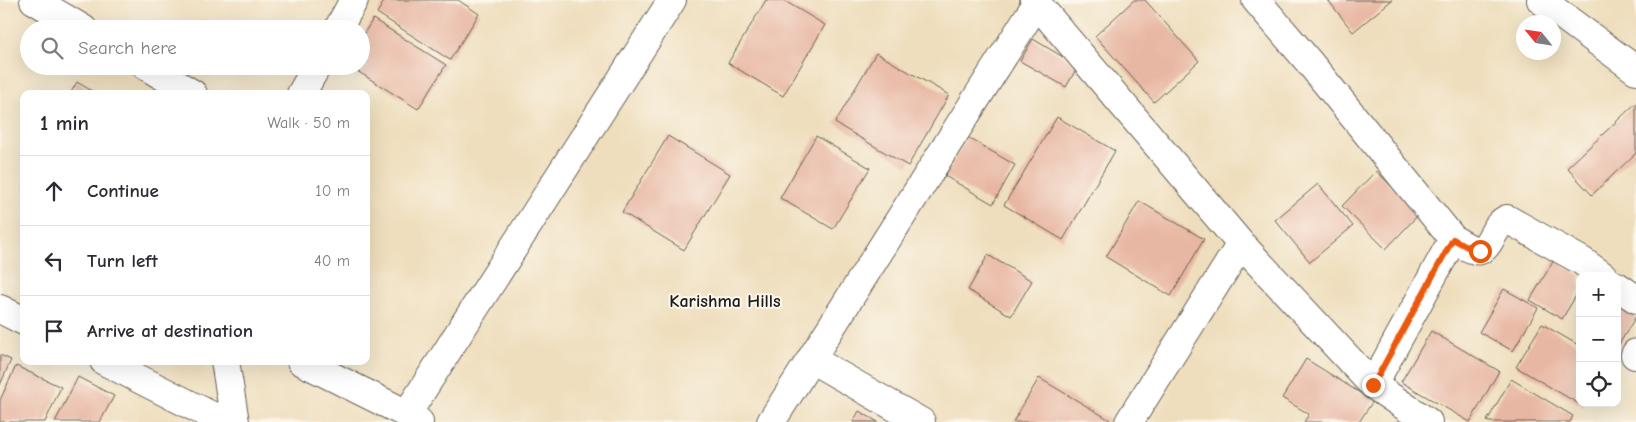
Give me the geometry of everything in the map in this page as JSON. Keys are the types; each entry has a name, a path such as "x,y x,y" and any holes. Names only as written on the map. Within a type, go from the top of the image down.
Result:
{"street":[{"path":"34,0 68,20"},
{"path":"343,20 354,0"},
{"path":"309,365 413,418 672,0"},
{"path":"1256,0 1453,239 1473,250 1480,251 1485,248 1500,222 1507,219 1582,261 1597,272"},
{"path":"1541,0 1636,70"},
{"path":"772,422 1035,2 1242,244 1373,385 1428,422"},
{"path":"161,75 185,90"},
{"path":"303,90 311,75"},
{"path":"1373,385 1453,239"},
{"path":"1129,422 1242,244"},
{"path":"1621,289 1636,299"},
{"path":"0,308 20,318"},
{"path":"811,359 921,422"},
{"path":"112,365 224,422"},
{"path":"226,365 235,422"}],"building":[{"path":"385,0 458,0 479,14 450,60 377,13"},
{"path":"766,0 783,0 825,25 783,96 728,63"},
{"path":"1134,0 1145,0 1199,61 1154,102 1095,36"},
{"path":"1328,0 1392,0 1353,32"},
{"path":"373,19 446,65 418,109 363,75 370,75 370,24"},
{"path":"1033,39 1078,66 1066,87 1020,61"},
{"path":"876,53 949,95 908,166 835,123"},
{"path":"77,82 90,90 72,90"},
{"path":"1636,103 1636,153 1592,195 1567,168"},
{"path":"1057,117 1115,151 1063,240 1004,205"},
{"path":"668,136 730,174 684,250 622,212"},
{"path":"816,136 870,168 833,229 780,198"},
{"path":"967,137 1015,165 993,204 945,176"},
{"path":"1376,171 1420,213 1386,249 1342,206"},
{"path":"1318,184 1353,226 1310,262 1275,220"},
{"path":"1139,201 1204,239 1171,296 1106,257"},
{"path":"988,255 1032,281 1011,316 968,290"},
{"path":"1554,260 1576,273 1576,296 1562,319 1530,300"},
{"path":"1504,289 1538,308 1513,351 1479,332"},
{"path":"1621,304 1636,313 1621,341"},
{"path":"1542,324 1576,344 1576,402 1516,367"},
{"path":"1431,331 1499,371 1470,422 1401,382"},
{"path":"0,355 11,360 0,385"},
{"path":"1306,359 1373,401 1359,422 1304,422 1309,414 1282,398"},
{"path":"16,366 61,387 45,422 0,422 0,400"},
{"path":"78,377 114,396 100,422 55,422"},
{"path":"1039,378 1110,420 1109,422 1013,422"},
{"path":"1511,379 1573,416 1570,422 1487,421"},
{"path":"859,411 878,422 853,422"}],"district":[{"name":"Karishma Hills","path":"725,301"}],"route":[{"path":"1373,385 1453,239 1473,250 1480,251"}]}
